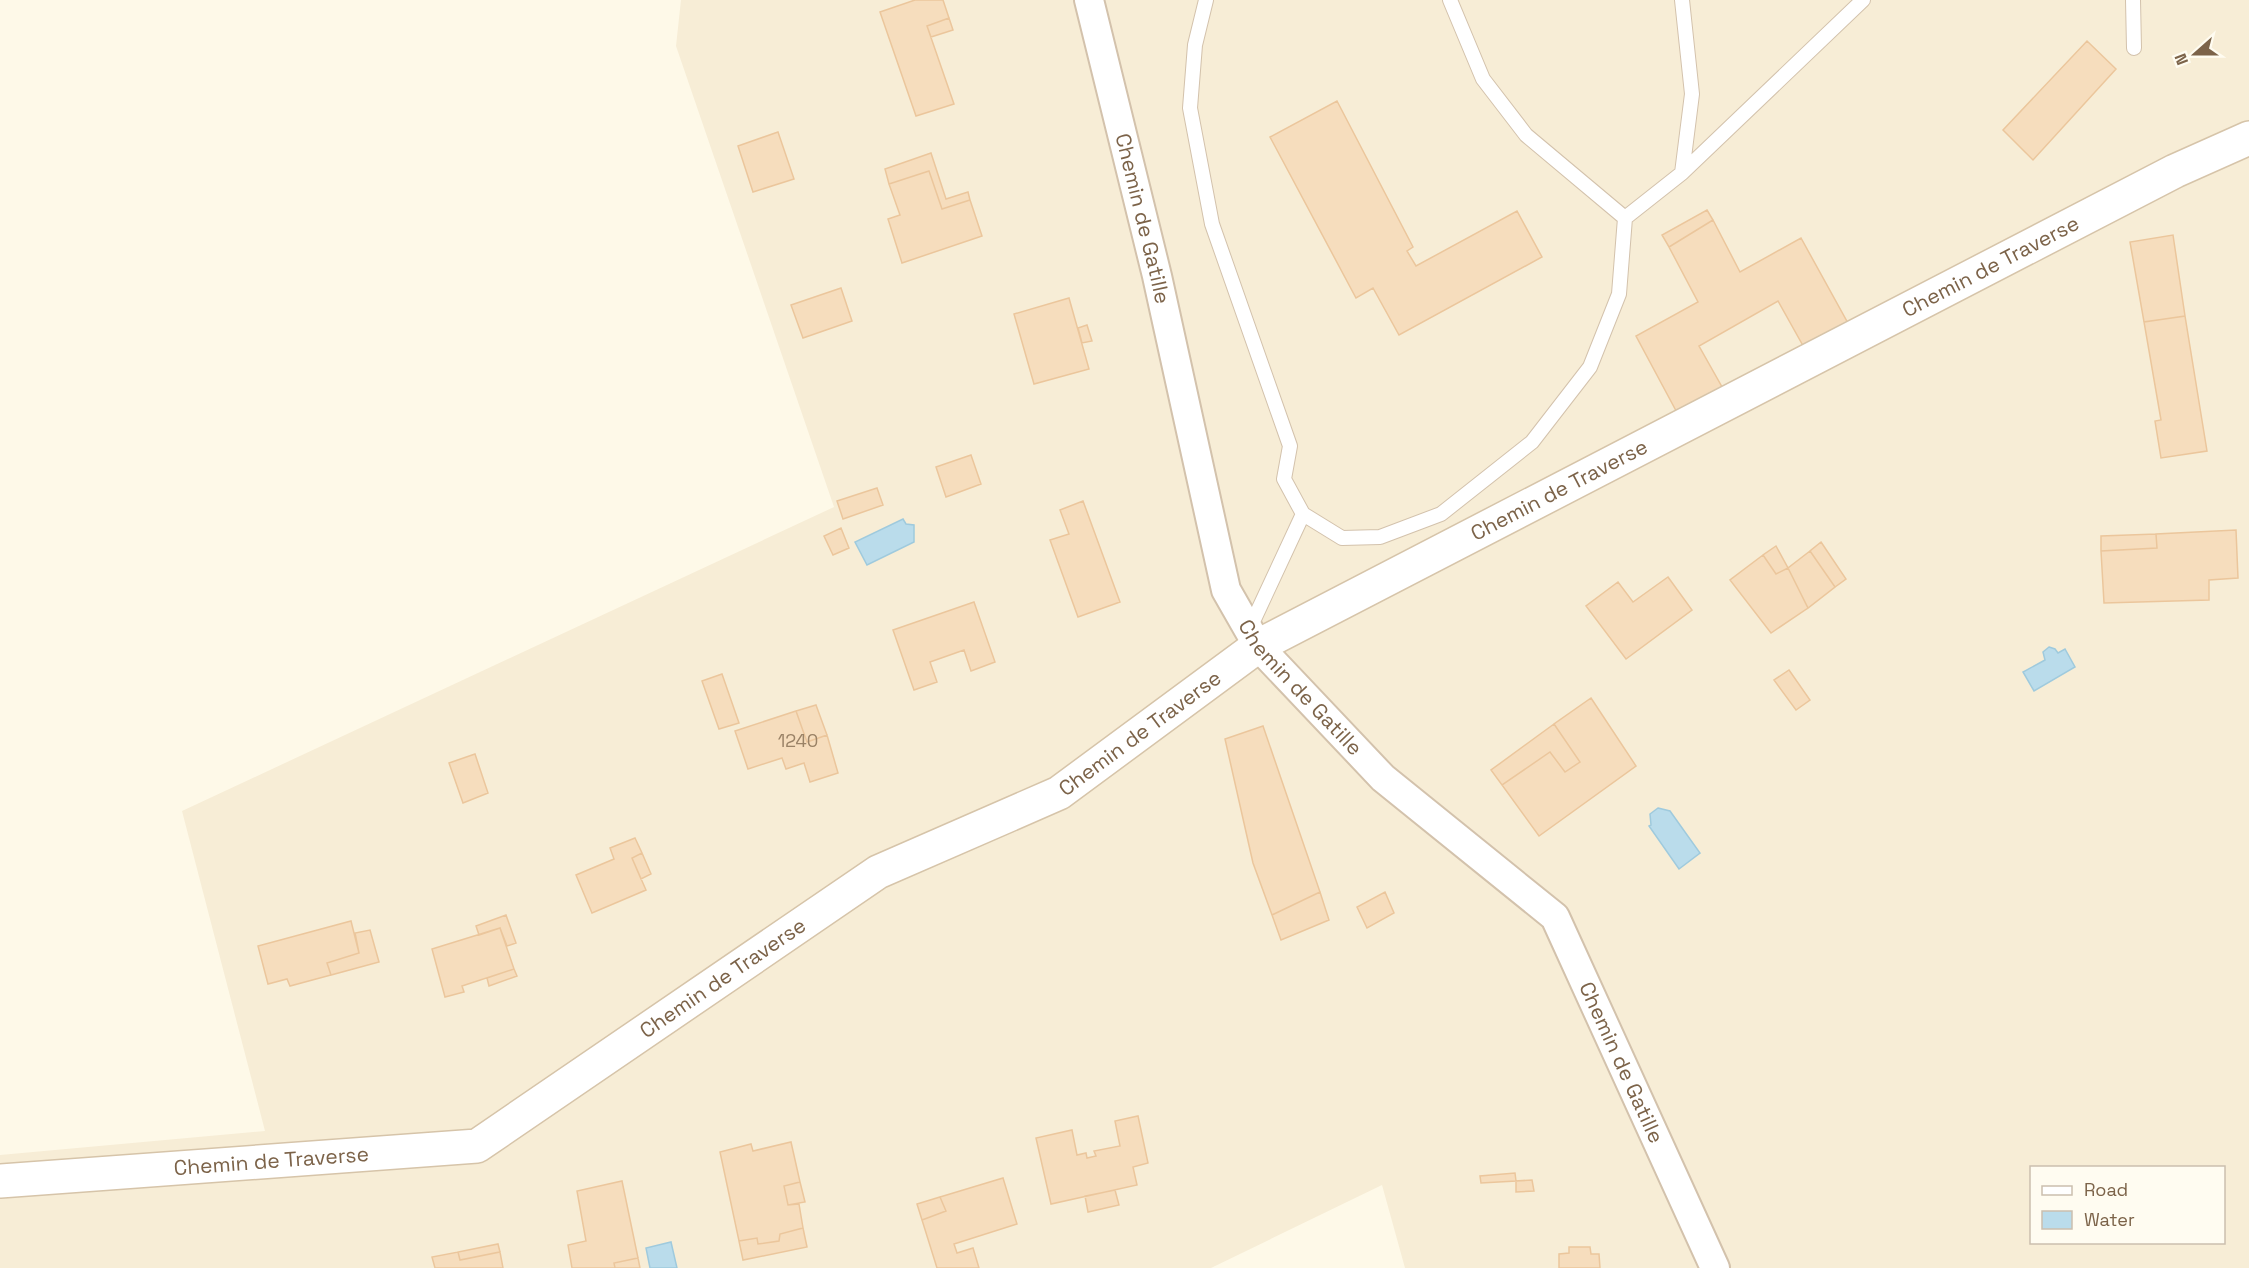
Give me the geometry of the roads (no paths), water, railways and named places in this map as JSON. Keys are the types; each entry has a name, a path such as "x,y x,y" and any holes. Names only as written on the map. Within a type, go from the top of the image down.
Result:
{"street":[{"name":"Chemin de Gatille","path":"1089,0 1156,276 1226,590 1253,638 1383,778 1555,917 1715,1268"},
{"name":"Chemin de Traverse","path":"0,1181 477,1146 879,872 1059,793 1253,638 2175,171 2249,140"}],"lane":[{"path":"1206,0 1195,45 1190,108 1212,224 1290,446 1284,479 1303,514 1342,538 1380,537 1441,514 1532,442 1590,367 1618,294 1625,218 1682,173 1863,0"},
{"path":"1450,0 1483,79 1526,135 1625,218"},
{"path":"1682,173 1692,94 1683,0"},
{"path":"2133,0 2134,48"},
{"path":"1253,638 1303,514"}],"water":[{"path":"903,519 906,524 914,525 914,542 867,565 855,542"},
{"path":"2049,647 2058,653 2065,649 2075,667 2034,691 2023,672 2045,660 2043,652"},
{"path":"1658,808 1670,811 1700,853 1679,869 1649,826 1651,825 1650,814"},
{"path":"671,1242 677,1268 650,1268 646,1248"}]}
